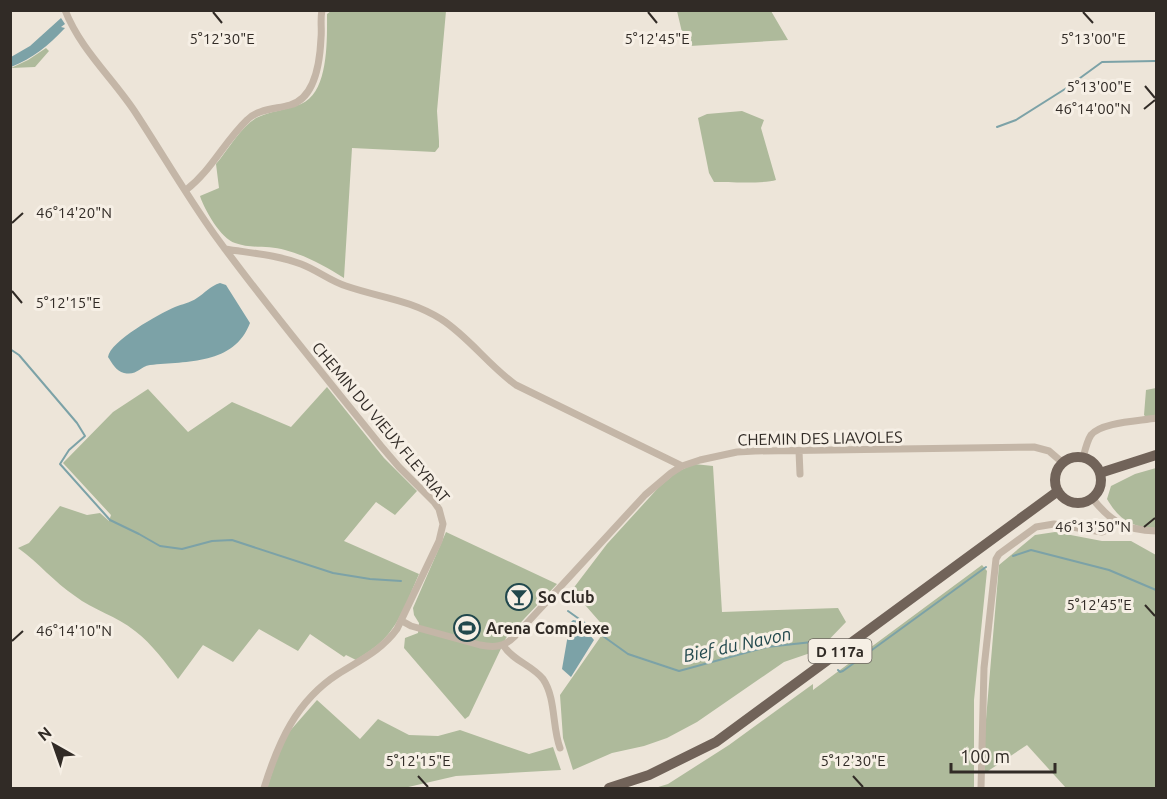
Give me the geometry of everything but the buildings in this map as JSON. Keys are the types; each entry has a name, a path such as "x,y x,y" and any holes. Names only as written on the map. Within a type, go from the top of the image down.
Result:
{"main road":[{"path":"1100,473 1156,455"},
{"path":"1083,458 1096,466 1100,473 1100,487 1092,498 1077,503 1063,497 1058,491 1056,476 1063,463 1069,459 1083,458"},
{"name":"D 117a","path":"609,789 649,775 716,742 1058,491"}],"street":[{"name":"CHEMIN DU VIEUX FLEYRIAT","path":"65,10 76,35 136,112 225,249 252,286 381,446 439,509 443,524 442,532 402,621 383,646 327,682 295,718 279,743 264,789"},
{"path":"186,190 204,174 249,117 263,111 297,103 306,96 316,74 322,36 322,10"},
{"path":"225,249 302,264 347,286 420,308 442,320 473,346 499,373 516,385 682,466"},
{"path":"1083,458 1088,440 1095,431 1156,418"},
{"name":"CHEMIN DES LIAVOLES","path":"503,645 515,636 645,495 682,466 737,452 1034,447 1049,452 1063,463"},
{"path":"799,452 800,474"},
{"path":"1092,498 1105,515 1130,529 1156,531"},
{"path":"981,789 984,668 996,559 1005,549 1036,527 1054,524 1102,532 1109,529 1115,521"},
{"path":"402,621 411,626 480,645 491,647 503,645 509,654 534,671 544,681 560,748"}],"green space":[{"path":"331,11 446,11 437,111 439,147 435,152 352,148 344,278 293,252 235,243 224,236 214,223 200,196 219,188 216,164 250,122 261,116 301,104 317,89 322,77 326,51 327,14"},
{"path":"677,11 771,11 788,40 685,45"},
{"path":"46,48 49,51 35,67 11,68 28,60"},
{"path":"742,111 764,120 761,128 776,180 714,182 709,173 698,118 707,114"},
{"path":"327,387 384,458 417,491 395,515 376,502 344,541 419,574 395,625 377,646 356,660 346,655 344,657 310,634 298,651 259,629 233,662 203,645 178,679 153,647 135,631 75,596 18,548 29,543 60,506 87,515 100,513 109,521 111,515 63,463 113,412 148,389 188,432 232,402 291,427"},
{"path":"1156,388 1156,415 1146,417 1144,415 1146,390"},
{"path":"694,464 713,466 722,612 838,608 846,622 819,650 784,662 697,722 667,738 612,753 573,770 563,738 560,695 606,629 572,590 607,544 659,487 677,472"},
{"path":"1156,468 1156,528 1140,526 1127,521 1116,512 1107,499 1111,486 1135,474"},
{"name":"Arena Complexe","path":"446,532 557,584 506,638 469,716 465,719 404,648 405,638 418,633 419,623 413,608"},
{"path":"1055,532 1102,541 1131,541 1156,555 1156,788 1066,788 1027,745 985,773 984,743 999,565 1035,535"},
{"path":"982,565 987,571 974,700 974,788 655,788 668,784 729,745 813,684 813,690"},
{"path":"317,700 360,739 378,719 409,735 438,736 460,730 529,754 553,747 561,770 456,776 404,788 267,788 278,755 289,732"}],"water":[{"path":"61,18 65,24 61,27 65,28 59,34 33,55 11,67 11,57 30,46"},
{"path":"220,283 226,285 250,323 243,337 233,347 208,358 150,365 128,374 121,372 108,357 117,343 136,329 175,307 194,300"},
{"path":"573,620 578,621 594,640 571,677 562,669 570,623"}],"waterway":[{"path":"997,127 1016,120 1102,62 1156,61"},
{"name":"Bief du Navon","path":"10,349 19,355 77,423 85,436 69,450 60,464 110,520 160,546 182,549 212,541 232,540 333,573 401,581"},
{"name":"Bief du Navon","path":"1013,556 1031,550 1109,570 1156,590"},
{"name":"Bief du Navon","path":"838,670 843,671 986,567"},
{"name":"Bief du Navon","path":"568,611 628,654 679,671 767,647 812,642 819,647"}],"place":[{"name":"So Club","path":"519,597"},
{"name":"Arena Complexe","path":"467,628"}]}
